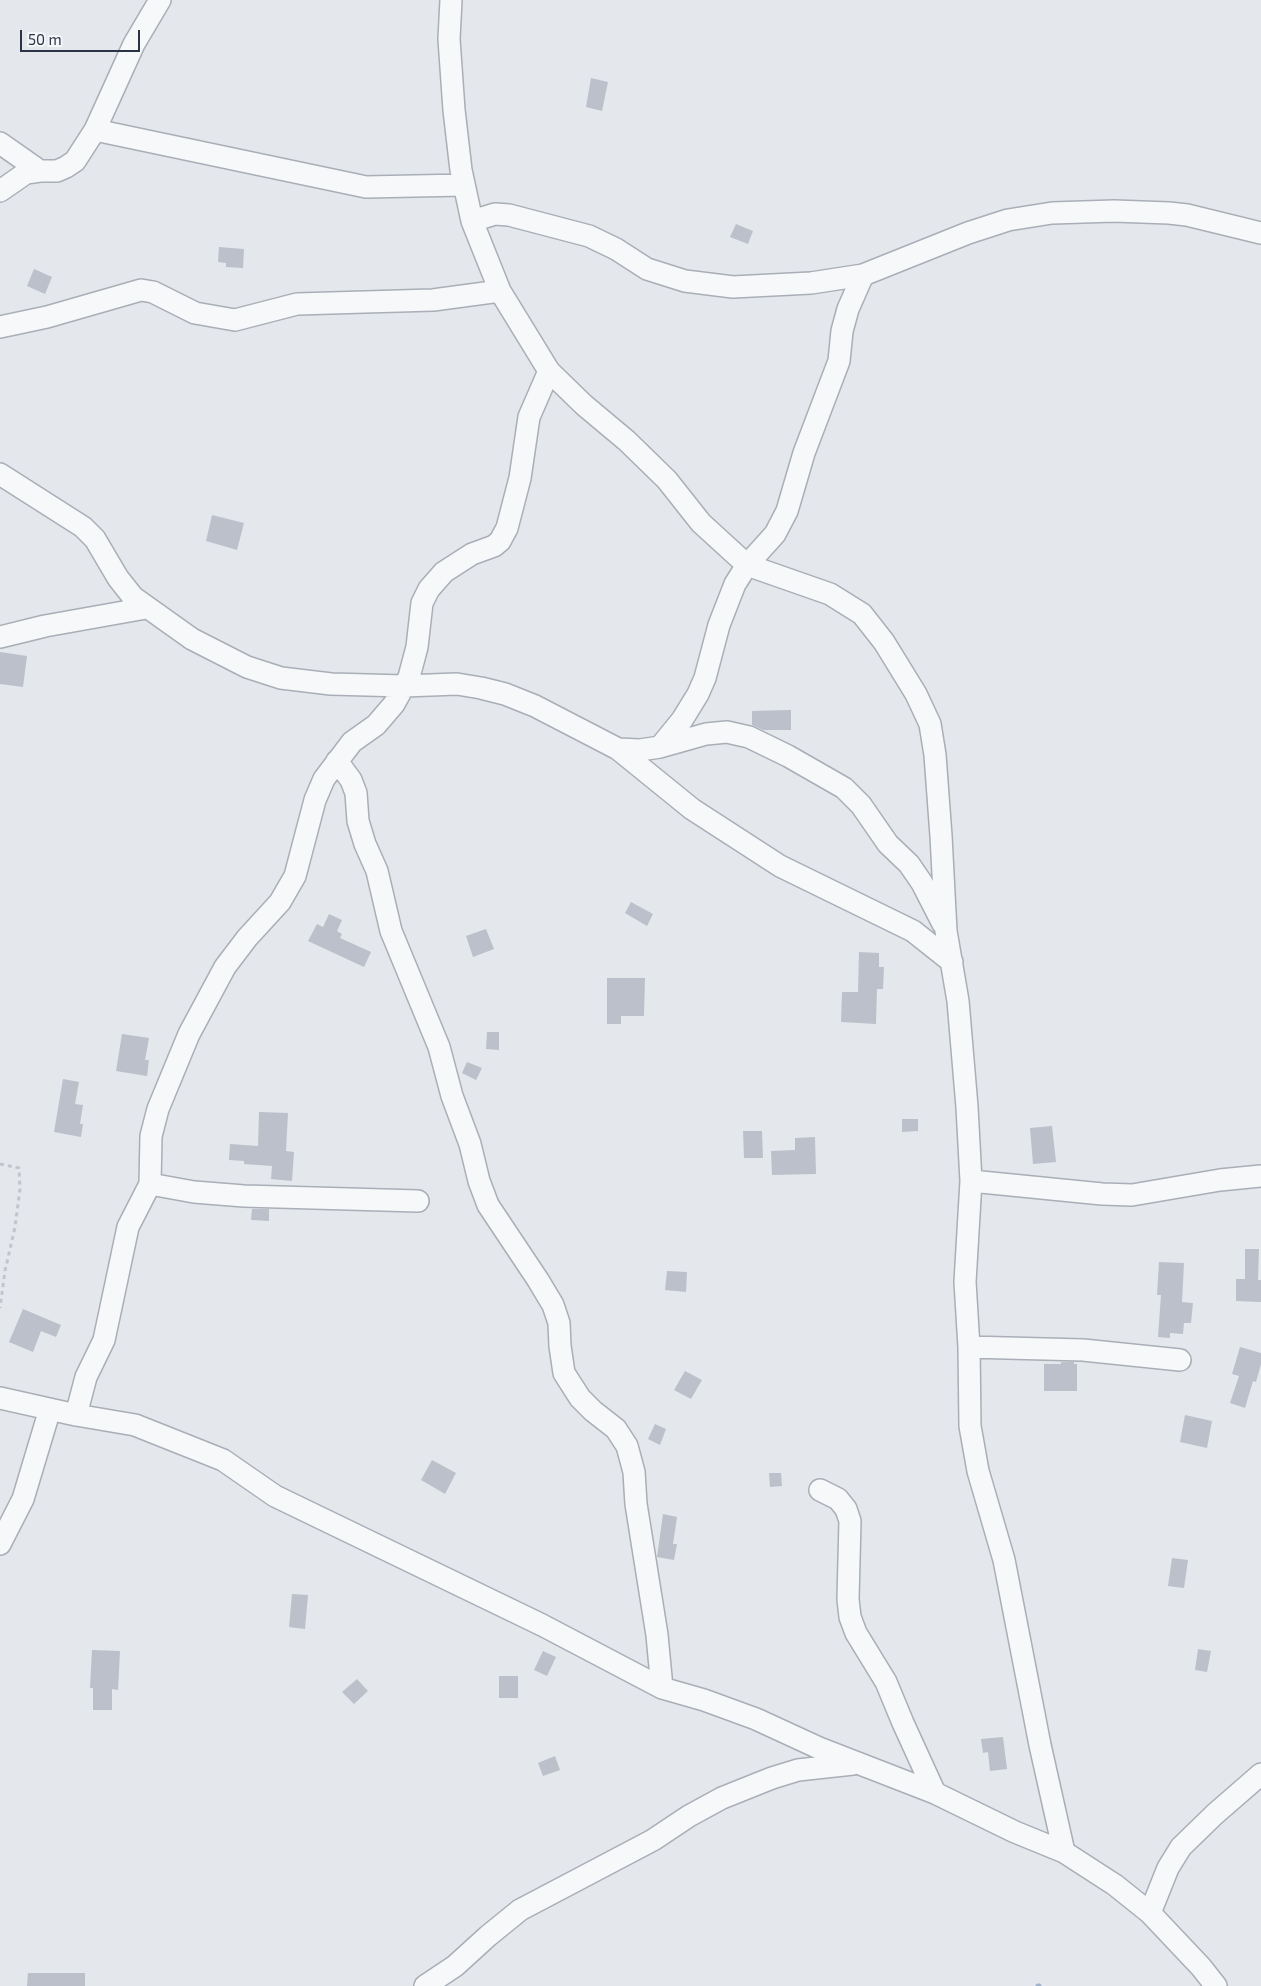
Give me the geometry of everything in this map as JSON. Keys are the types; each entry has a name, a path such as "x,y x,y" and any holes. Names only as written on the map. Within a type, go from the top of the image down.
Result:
{"street":[{"path":"0,191 26,173 57,171 75,160 95,130 134,44 160,0"},
{"path":"452,0 449,39 454,110 464,185 472,221 500,291 549,371 667,480 701,523 747,565 830,594 862,614 884,642 916,694 930,724 935,755 946,931 952,962 967,1107 971,1180 965,1282 969,1347 970,1426 978,1471 1004,1560 1040,1746 1064,1852"},
{"path":"95,130 366,186 464,185"},
{"path":"0,143 40,171"},
{"path":"472,221 494,214 518,218 589,236 616,249 647,269 685,281 733,288 811,284 863,275 968,233 1008,220 1052,213 1114,211 1169,213 1188,215 1261,233"},
{"path":"660,747 682,720 698,694 705,678 719,624 734,584 747,565 774,534 787,511 804,454 839,361 842,331 848,309 863,275"},
{"path":"0,327 47,317 141,290 154,292 195,313 236,320 297,304 434,300 500,291"},
{"path":"76,1415 86,1377 104,1340 128,1227 150,1184 151,1136 158,1109 189,1034 225,967 246,938 280,902 295,876 315,800 324,779 336,760 352,742 376,725 394,704 410,677 417,647 422,602 429,589 444,572 472,554 494,546 500,541 507,528 520,478 529,417 549,371"},
{"path":"0,474 83,527 95,539 118,578 133,598 192,639 246,667 281,678 331,684 404,686 457,684 505,694 534,706 618,749 692,809 780,866 913,930 952,962"},
{"path":"0,637 45,626 146,608"},
{"path":"618,749 640,750 660,747 706,734 727,732 749,737 788,756 844,788 861,805 888,844 909,864 922,883 946,931"},
{"path":"336,760 352,780 356,793 358,821 365,844 377,871 391,930 439,1047 452,1096 470,1144 479,1181 488,1205 553,1305 559,1323 564,1373 580,1398 592,1411 616,1429 627,1446 634,1472 637,1513 658,1635 662,1688"},
{"path":"971,1180 1102,1194 1132,1195 1220,1180 1261,1176"},
{"path":"150,1184 194,1192 244,1196 418,1202"},
{"path":"969,1347 1083,1350 1180,1360"},
{"path":"0,1398 76,1415 135,1425 223,1460 275,1496 542,1625 662,1688 704,1700 756,1719 819,1748 935,1793 1015,1832 1064,1852 1115,1885 1150,1912 1216,1986"},
{"path":"0,1544 23,1499 50,1409"},
{"path":"820,1490 838,1499 846,1508 850,1521 848,1599 850,1617 856,1633 886,1682 935,1793"},
{"path":"426,1986 455,1966 520,1910 644,1845 689,1816 722,1798 798,1770 858,1764"},
{"path":"1150,1912 1168,1868 1180,1847 1261,1774"}],"path":[{"path":"0,1164 20,1168 20,1189 0,1308"}],"building":[{"path":"591,78 608,82 602,111 586,107"},
{"path":"736,224 753,231 748,244 730,237"},
{"path":"219,247 244,249 243,268 226,267 226,263 218,262"},
{"path":"34,269 52,277 45,294 27,286"},
{"path":"212,515 244,523 237,550 206,541"},
{"path":"0,652 27,656 23,687 0,684"},
{"path":"791,710 791,730 763,730 752,725 752,711"},
{"path":"631,902 653,914 647,926 625,913"},
{"path":"329,914 342,920 337,931 342,934 340,938 371,952 364,967 308,941 317,924 323,927"},
{"path":"486,929 494,949 473,957 466,936"},
{"path":"859,952 879,953 879,967 884,967 883,989 877,989 876,1024 841,1022 842,992 858,992"},
{"path":"607,978 645,978 644,1016 621,1016 621,1024 607,1024"},
{"path":"487,1032 499,1032 499,1050 486,1049"},
{"path":"122,1034 149,1038 145,1060 149,1060 147,1076 116,1071"},
{"path":"467,1062 482,1068 476,1080 462,1073"},
{"path":"63,1079 79,1082 75,1104 83,1105 80,1124 83,1124 81,1137 54,1132"},
{"path":"259,1112 288,1113 286,1151 294,1152 292,1181 271,1179 272,1166 244,1164 244,1161 229,1160 230,1144 258,1146"},
{"path":"902,1119 918,1119 918,1131 902,1132"},
{"path":"1052,1126 1056,1162 1033,1164 1030,1128"},
{"path":"743,1131 762,1131 763,1158 744,1158"},
{"path":"815,1137 816,1174 772,1175 771,1151 795,1150 795,1138"},
{"path":"252,1209 269,1209 269,1221 251,1220"},
{"path":"1245,1249 1259,1249 1258,1280 1261,1280 1261,1302 1236,1301 1236,1279 1245,1279"},
{"path":"1159,1262 1184,1263 1182,1302 1193,1303 1191,1323 1184,1323 1183,1334 1170,1333 1170,1338 1158,1337 1161,1295 1157,1295"},
{"path":"667,1271 687,1272 686,1292 665,1290"},
{"path":"23,1309 61,1325 56,1337 41,1331 33,1352 9,1342"},
{"path":"1240,1347 1261,1353 1261,1364 1256,1382 1253,1381 1245,1408 1230,1403 1239,1376 1232,1374"},
{"path":"1061,1362 1074,1362 1074,1364 1077,1364 1077,1391 1044,1391 1044,1364 1061,1364"},
{"path":"685,1371 702,1380 691,1399 674,1390"},
{"path":"1185,1415 1212,1421 1207,1448 1180,1442"},
{"path":"655,1424 666,1429 660,1445 648,1439"},
{"path":"432,1460 456,1473 445,1494 421,1480"},
{"path":"769,1473 781,1473 782,1486 770,1487"},
{"path":"663,1514 677,1517 673,1544 677,1544 674,1560 657,1557"},
{"path":"1172,1558 1188,1560 1184,1588 1168,1586"},
{"path":"292,1594 308,1595 305,1629 289,1627"},
{"path":"1198,1649 1211,1651 1207,1672 1195,1670"},
{"path":"92,1650 120,1651 118,1690 112,1689 112,1710 93,1710 93,1688 90,1688"},
{"path":"543,1651 556,1657 547,1676 534,1670"},
{"path":"499,1676 518,1676 518,1698 499,1698"},
{"path":"357,1679 368,1691 354,1704 342,1692"},
{"path":"1003,1737 1007,1769 990,1771 988,1752 983,1753 981,1739"},
{"path":"555,1756 560,1770 543,1776 538,1763"},
{"path":"28,1973 85,1973 85,1986 27,1986"}]}
